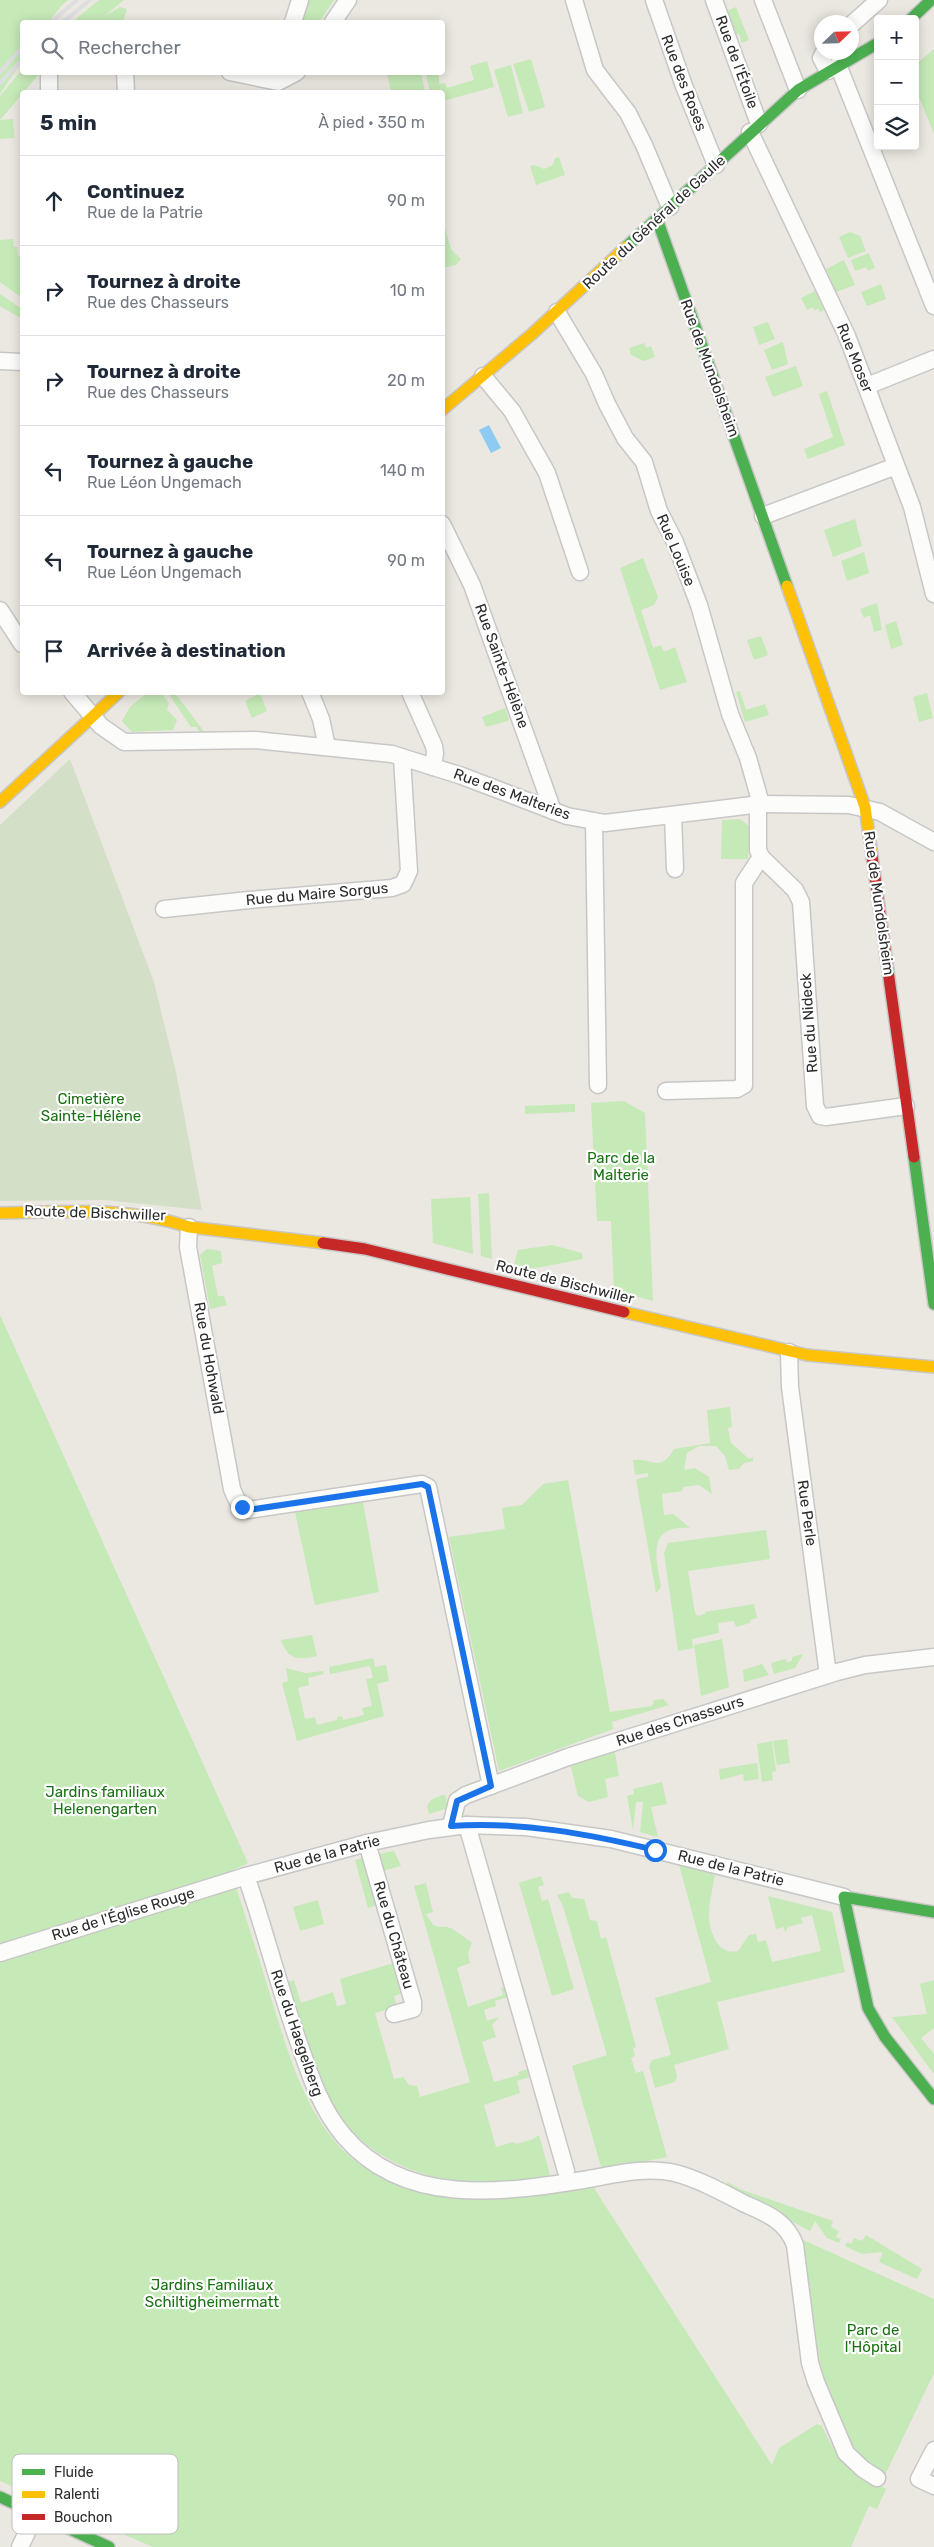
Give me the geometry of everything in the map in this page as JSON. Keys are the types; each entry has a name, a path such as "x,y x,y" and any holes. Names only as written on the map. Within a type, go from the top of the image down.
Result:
{"main road":[{"path":"914,15 931,0"},
{"name":"Route du Général de Gaulle","path":"445,408 556,312 754,128 798,90 874,45"},
{"name":"Rue de Mundolsheim","path":"657,219 865,807 934,1304"},
{"path":"0,802 116,695"},
{"name":"Route de Bischwiller","path":"0,1214 99,1213 139,1215 169,1218 189,1226 262,1234 365,1249 646,1317 661,1319 789,1352 934,1368"},
{"name":"Route de Bischwiller","path":"157,1231 167,1232 189,1226"},
{"path":"844,1898 868,2008 885,2037 932,2092"},
{"name":"Rue de la Patrie","path":"844,1898 934,1912"},
{"path":"0,2496 12,2502"},
{"path":"81,2534 109,2547"}],"street":[{"path":"294,20 300,0"},
{"path":"334,20 348,0"},
{"path":"574,0 595,70 628,113 644,145 670,207"},
{"name":"Rue des Roses","path":"654,0 684,86 716,165"},
{"name":"Rue de l'Étoile","path":"714,0 754,128"},
{"path":"764,0 798,90"},
{"path":"859,18 879,0"},
{"path":"823,60 833,68 934,306"},
{"path":"49,75 49,90"},
{"path":"125,75 126,90"},
{"path":"244,75 278,82 291,75"},
{"name":"Rue Moser","path":"754,128 847,334 912,507 934,594"},
{"name":"Rue Louise","path":"556,312 594,374 625,438 644,462 659,511 675,542 699,605 730,714 748,758 760,805"},
{"path":"867,386 934,360"},
{"path":"0,361 20,362"},
{"path":"483,376 512,411 546,473 580,572"},
{"path":"763,516 896,466"},
{"name":"Rue Sainte-Hélène","path":"445,530 472,585 553,812"},
{"path":"0,610 20,641"},
{"name":"Rue des Malteries","path":"74,695 92,716 124,742 255,740 372,751 433,767 553,812 605,822 760,805 819,804 865,807 886,815 934,842"},
{"path":"311,695 321,719 327,747"},
{"path":"411,695 434,746 433,767"},
{"name":"Rue du Maire Sorgus","path":"164,909 392,888 403,884 409,871 402,758"},
{"path":"666,1091 737,1088 744,1085 744,883 761,857 758,850 760,805"},
{"path":"673,815 675,869"},
{"path":"594,821 598,1086"},
{"name":"Rue du Nideck","path":"761,857 796,890 801,902 815,1106 817,1112 820,1116 826,1117 906,1106"},
{"name":"Rue du Hohwald","path":"189,1226 188,1247 232,1489 242,1507 248,1510 422,1484 428,1487 491,1786"},
{"name":"Rue Perle","path":"789,1352 790,1388 828,1675"},
{"name":"Rue des Chasseurs","path":"459,1826 457,1801 491,1786 583,1752 828,1675 865,1665 934,1657"},
{"path":"459,1826 566,2171"},
{"name":"Rue de la Patrie","path":"246,1876 367,1843 459,1826 526,1827 611,1839 844,1898"},
{"name":"Rue du Château","path":"367,1843 413,2002 413,2009 394,2014"},
{"name":"Rue de l'Église Rouge","path":"0,1953 246,1876"},
{"name":"Rue du Haegelberg","path":"246,1876 292,2025 319,2100 344,2137 367,2157 404,2180 462,2192 588,2179 634,2171 675,2173 716,2189 777,2219 784,2226 795,2245 810,2363 816,2382 846,2453 863,2469 877,2478"},
{"path":"934,2450 919,2479 934,2486"},
{"path":"20,2547 26,2534"}],"green space":[{"path":"0,0 68,0 50,20 20,20 20,64 0,94"},
{"path":"99,0 124,0 103,17 120,7 127,9 124,20 74,20"},
{"path":"309,0 334,0 320,20 303,20"},
{"path":"736,7 749,40 742,43 739,34 735,35 727,11"},
{"path":"934,49 934,134 919,97 919,62"},
{"path":"531,59 545,107 529,112 513,64"},
{"path":"487,61 494,87 445,100 445,90 430,90 426,75 439,75 439,84 445,83 447,88 474,80 470,66"},
{"path":"511,65 523,113 508,117 494,70"},
{"path":"20,72 20,75 38,75 26,90 20,90 20,96 0,120 0,96"},
{"path":"387,75 421,75 425,90 391,90"},
{"path":"13,119 14,138 0,139 0,120"},
{"path":"559,157 565,175 536,185 530,166 534,165 544,169 553,165 555,158"},
{"path":"445,228 451,249 461,259 456,265 445,268"},
{"path":"850,232 860,236 866,251 848,258 839,237"},
{"path":"13,239 14,247 17,247 18,256 20,256 20,297 0,282 0,240"},
{"path":"869,253 875,268 868,271 866,267 855,271 851,260"},
{"path":"844,260 855,285 836,292 826,269"},
{"path":"881,284 886,299 867,306 861,292"},
{"path":"815,291 824,310 820,312 818,309 814,310 813,307 807,310 801,298"},
{"path":"0,294 20,308 20,318 0,306"},
{"path":"768,322 775,339 759,345 753,327"},
{"path":"783,342 788,364 772,370 764,350"},
{"path":"644,343 646,348 651,346 655,357 644,361 631,355 629,348"},
{"path":"796,366 803,386 773,397 765,377"},
{"path":"827,391 845,445 808,459 804,449 833,437 819,394"},
{"path":"855,519 862,546 833,557 824,530"},
{"path":"864,552 869,573 847,581 841,561"},
{"path":"643,558 658,597 654,605 641,610 653,648 661,645 664,652 675,647 687,682 660,690 620,568"},
{"path":"877,603 882,630 874,632 870,615 864,618 860,609"},
{"path":"896,621 903,645 891,649 885,625"},
{"path":"761,636 768,655 754,660 747,640"},
{"path":"740,691 746,710 765,704 769,715 745,722 736,692"},
{"path":"927,693 933,718 919,722 913,697"},
{"path":"144,695 163,695 169,703 167,710 177,720 173,730 132,732 122,721 130,707"},
{"path":"169,695 177,695 206,734 202,734 196,727 191,727"},
{"path":"256,695 261,695 267,711 252,718 245,701"},
{"path":"505,708 508,721 486,727 482,717"},
{"name":"Cimetière Sainte-Hélène","path":"70,759 154,982 176,1072 202,1210 104,1200 0,1201 0,825"},
{"path":"740,819 750,827 748,859 721,859 722,820"},
{"name":"Parc de la Malterie","path":"624,1101 645,1113 653,1301 614,1290 611,1221 597,1221 591,1103"},
{"path":"575,1104 575,1112 525,1114 525,1106"},
{"path":"489,1193 492,1259 481,1256 478,1194"},
{"path":"470,1197 473,1254 433,1243 431,1199"},
{"path":"552,1245 582,1253 583,1259 531,1269 514,1265 518,1250"},
{"path":"207,1249 221,1251 222,1263 212,1266 218,1296 224,1296 227,1305 210,1309 200,1255"},
{"name":"Jardins Familiaux Schiltigheimermatt","path":"0,1315 248,1863 231,1871 293,2065 306,2095 321,2122 340,2146 363,2167 391,2182 426,2192 456,2198 477,2198 526,2194 592,2185 772,2465 779,2448 817,2424 822,2426 834,2449 847,2465 886,2489 877,2509 869,2506 851,2547 153,2547 123,2534 178,2534 178,2454 12,2454 12,2486 0,2481"},
{"path":"730,1407 732,1427 728,1428 731,1443 749,1459 753,1457 753,1461 744,1463 739,1469 729,1470 725,1456 716,1446 699,1446 687,1453 684,1470 695,1468 709,1477 712,1494 699,1485 683,1487 682,1491 662,1494 664,1515 673,1514 690,1528 676,1528 660,1537 656,1554 661,1587 656,1593 636,1479 648,1477 648,1473 635,1475 633,1460 660,1463 669,1457 674,1449 710,1443 707,1410"},
{"path":"568,1480 610,1712 652,1706 654,1700 663,1699 669,1705 612,1722 613,1729 499,1771 449,1537 505,1529 502,1508 522,1505 543,1484"},
{"path":"363,1502 379,1592 315,1605 295,1512"},
{"path":"766,1530 770,1559 688,1571 695,1613 698,1616 705,1614 705,1612 754,1604 757,1618 750,1620 750,1623 736,1627 734,1621 718,1623 719,1633 692,1639 693,1648 678,1651 664,1553 668,1543"},
{"path":"312,1635 317,1656 295,1657 287,1652 281,1640"},
{"path":"722,1639 729,1687 701,1696 694,1645"},
{"path":"803,1654 795,1668 774,1674 771,1663 785,1659 787,1662 792,1661 792,1657"},
{"path":"373,1658 375,1667 386,1665 389,1681 377,1684 384,1716 297,1741 282,1683 288,1681 286,1668 305,1673 323,1671 324,1674 308,1678 309,1685 298,1688 305,1719 315,1717 317,1725 337,1720 337,1717 342,1716 343,1720 364,1715 362,1708 372,1706 366,1679 373,1678 370,1666 330,1674 329,1667"},
{"path":"762,1664 769,1675 744,1682 743,1670"},
{"path":"787,1739 790,1763 777,1765 773,1741"},
{"path":"772,1741 776,1771 772,1772 773,1780 762,1782 757,1744"},
{"path":"614,1747 619,1776 605,1779 608,1797 589,1802 578,1796 570,1763"},
{"path":"757,1763 759,1779 744,1781 743,1774 720,1780 719,1769"},
{"path":"662,1782 667,1804 651,1807 658,1837 640,1832 643,1802 636,1802 633,1830 627,1796 634,1794 633,1789"},
{"path":"445,1795 448,1808 429,1814 427,1806 431,1800"},
{"path":"394,1851 401,1866 379,1872 374,1855"},
{"path":"366,1857 380,1904 368,1908 355,1860"},
{"path":"679,1865 715,1875 709,1921 716,1941 725,1950 731,1952 738,1951 749,1935 756,1934 758,1942 766,1940 772,1962 821,1951 812,1915 801,1918 803,1923 788,1927 785,1933 784,1927 776,1929 768,1896 832,1912 845,1972 717,2002 729,2049 674,2065 677,2076 675,2082 655,2088 649,2066 652,2060 671,2055 655,1998 711,1982"},
{"path":"541,1876 544,1885 538,1887 542,1901 548,1899 574,1989 552,1996 519,1883"},
{"path":"426,1883 433,1912 426,1914 433,1924 453,1929 472,1942 468,1954 470,1963 457,1968 468,2007 503,1995 501,1988 507,1986 508,1997 495,2001 496,2006 484,2010 487,2021 499,2017 492,2025 496,2037 482,2042 494,2082 519,2075 518,2072 528,2069 527,2065 532,2076 517,2081 520,2093 484,2105 496,2147 513,2142 516,2144 531,2140 539,2135 550,2175 498,2184 474,2183 449,2180 402,2166 380,2154 360,2139 343,2121 330,2100 317,2072 287,1982 294,1980 301,2003 333,1992 337,2006 346,2004 340,1979 397,1962 405,1992 394,1996 397,2007 375,2013 394,2079 403,2077 409,2085 417,2086 420,2097 470,2082 414,1886"},
{"path":"569,1892 572,1898 584,1899 590,1920 597,1921 601,1939 606,1937 636,2047 633,2048 635,2056 631,2058 636,2073 643,2071 667,2157 602,2170 572,2066 607,2055 563,1906 557,1895"},
{"path":"318,1900 324,1924 300,1931 293,1907"},
{"path":"934,1980 934,2028 921,2038 934,2054 934,2074 892,2017 927,2014 920,1984"},
{"path":"727,2182 742,2190 833,2221 831,2227 839,2231 836,2237 841,2239 839,2243 827,2238 815,2221 810,2231 728,2188"},
{"path":"866,2235 922,2269 917,2279 879,2262 883,2252 862,2254 845,2246 847,2242 851,2244 854,2238 862,2241"},
{"name":"Parc de l'Hôpital","path":"801,2239 934,2299 934,2373 884,2477 853,2456 817,2374"}],"water":[{"path":"489,425 501,448 491,453 479,430"}],"railway":[{"path":"53,20 77,0"},
{"path":"65,20 90,0"},
{"path":"0,72 20,50"},
{"path":"0,83 20,62"}],"traffic: fast":[{"path":"915,15 931,0"},
{"path":"626,247 798,90 874,45"},
{"path":"657,219 787,586"},
{"path":"914,1157 934,1304"},
{"path":"934,1912 844,1897 868,2008 885,2037 934,2099"},
{"path":"0,2497 12,2503"},
{"path":"81,2534 109,2547"}],"traffic: slow":[{"path":"445,407 532,334 626,247"},
{"path":"787,586 865,807 872,856"},
{"path":"0,802 116,695"},
{"path":"0,1213 72,1211 119,1213 166,1220 189,1227 323,1243"},
{"path":"624,1312 807,1355 934,1367"}],"traffic: jam":[{"path":"872,856 914,1157"},
{"path":"323,1243 365,1249 624,1312"}],"route":[{"path":"242,1507 248,1510 422,1484 428,1487 432,1495 491,1786 466,1795 457,1801 451,1826 526,1827 552,1830 611,1839 655,1850"}],"park label":[{"name":"Jardins familiaux Helenengarten","path":"105,1800"}]}
